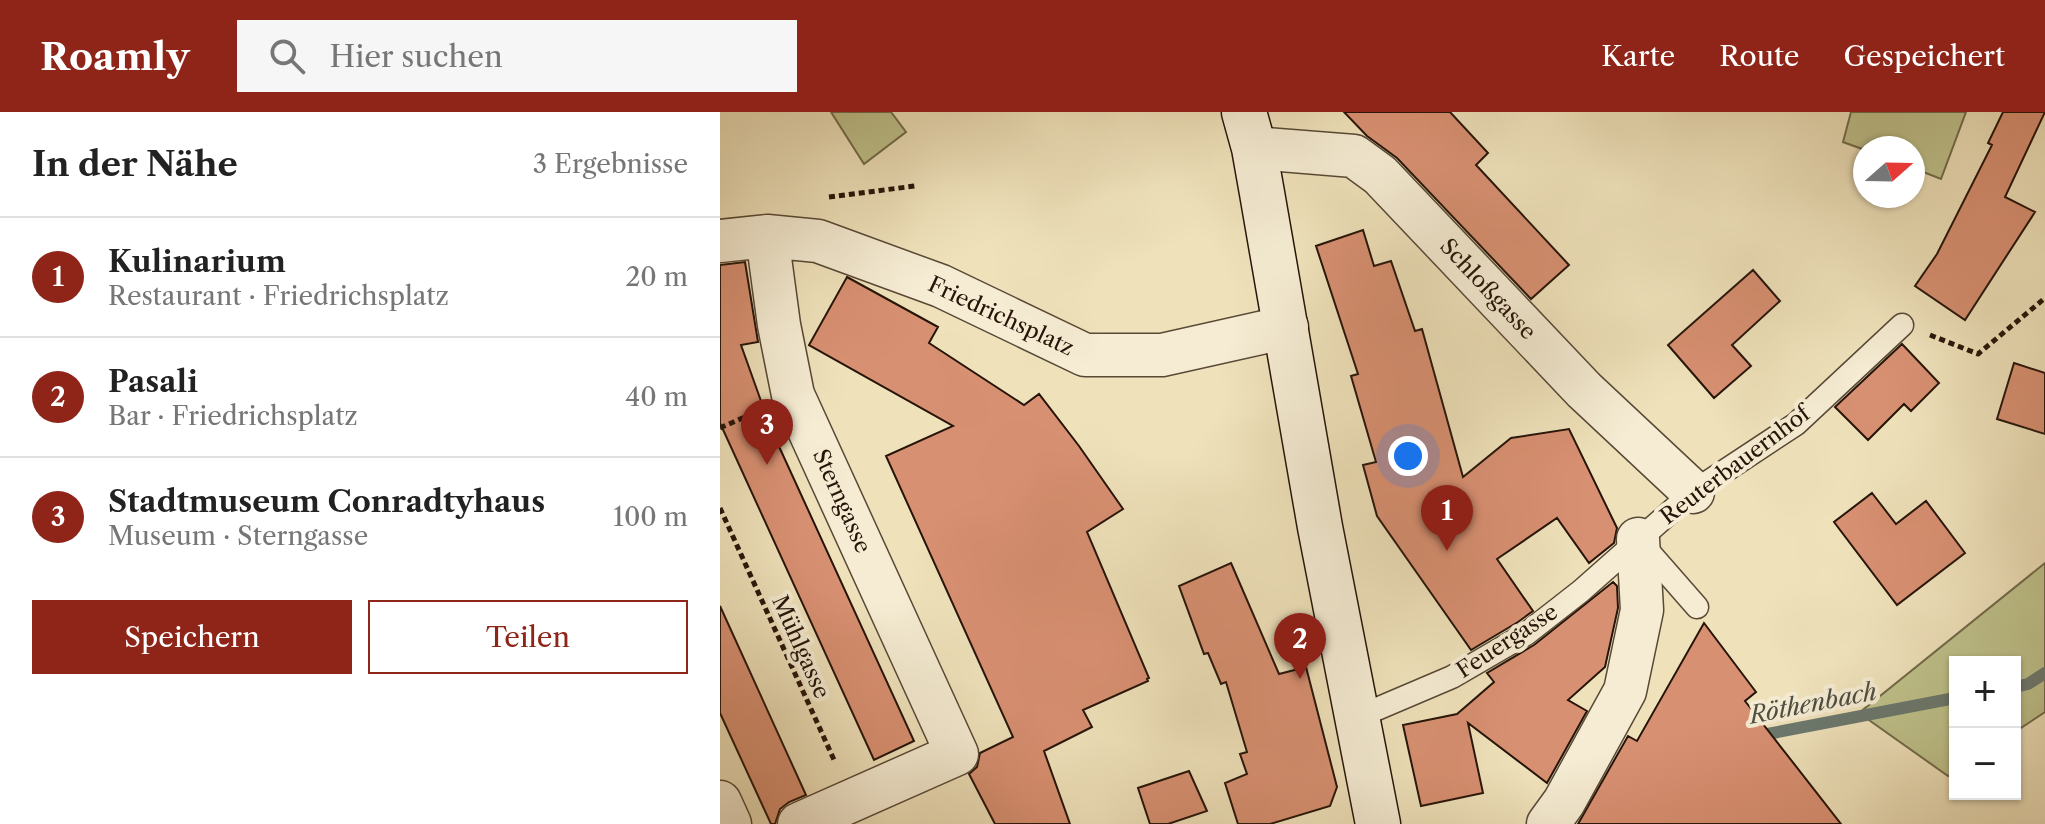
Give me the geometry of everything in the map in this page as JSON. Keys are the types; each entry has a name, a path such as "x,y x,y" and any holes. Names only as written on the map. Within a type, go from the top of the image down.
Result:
{"main road":[{"path":"1249,130 1376,824"}],"street":[{"name":"Schloßgasse","path":"1249,130 1354,156 1380,175 1584,390 1693,492"},
{"name":"Friedrichsplatz","path":"720,241 767,236 818,241 941,286 1085,355 1162,355 1287,327"},
{"name":"Sterngasse","path":"767,236 779,325 793,395 957,754 852,800"},
{"path":"1548,824 1564,802 1625,691 1642,610 1638,539"},
{"path":"799,824 852,800"},
{"path":"720,802 730,824"}],"lane":[{"name":"Reuterbauernhof","path":"1638,539 1693,492 1796,424 1902,325"},
{"name":"Feuergasse","path":"1358,717 1452,677 1526,634 1581,591 1638,539"},
{"path":"1638,539 1697,607"}],"path":[{"path":"818,241 818,199 915,186"},
{"path":"1902,325 1978,354 2045,298"},
{"name":"Mühlgasse","path":"720,508 852,800"}],"green space":[{"path":"831,112 891,112 906,132 864,164"},
{"path":"1851,112 1966,112 1941,179 1925,173 1925,136 1853,136 1853,146 1843,142"},
{"path":"2045,563 2045,712 2021,728 2021,656 1949,656 1948,776 1859,713"}],"building":[{"path":"1344,112 1450,112 1488,153 1476,165 1569,265 1531,299 1397,158 1367,136"},
{"path":"2003,112 2045,112 2005,197 2035,212 1965,320 1915,286 1937,254 1992,145 1988,143"},
{"path":"1363,230 1374,266 1391,261 1415,331 1422,329 1463,477 1511,438 1569,429 1617,528 1614,543 1589,563 1557,518 1497,559 1533,611 1471,650 1377,516 1363,465 1376,462 1351,376 1358,374 1316,246"},
{"path":"745,262 758,342 741,345 771,429 914,741 874,760 720,423 720,265"},
{"path":"1753,270 1780,301 1732,345 1751,366 1714,398 1668,345"},
{"path":"847,277 938,327 929,343 1024,405 1039,394 1123,509 1087,532 1149,678 1083,710 1092,727 1044,751 1070,824 995,824 969,774 977,767 980,753 1013,737 886,456 953,426 809,345"},
{"path":"1902,344 1939,383 1911,411 1904,404 1868,440 1835,407"},
{"path":"2014,363 2045,373 2045,434 1997,419"},
{"path":"1872,493 1896,524 1926,501 1965,553 1897,605 1834,522"},
{"path":"1231,563 1279,674 1306,667 1337,787 1330,806 1270,824 1238,824 1225,783 1247,774 1240,754 1247,752 1226,682 1221,684 1208,653 1204,654 1179,586"},
{"path":"1613,582 1617,586 1618,608 1605,667 1568,700 1587,711 1547,783 1468,723 1483,793 1421,806 1403,725 1457,714 1494,682 1487,673 1534,645"},
{"path":"720,606 806,795 780,809 775,824 771,824 720,713"},
{"path":"1704,623 1756,692 1745,701 1841,824 1578,824 1628,736 1637,741"},
{"path":"1189,771 1207,811 1168,824 1150,824 1138,788"}],"waterway":[{"name":"Röthenbach","path":"2021,686 2045,673"},
{"name":"Röthenbach","path":"1757,736 1949,699"}],"place":[{"name":"Stadtmuseum Conradtyhaus","path":"767,465"},
{"name":"Kulinarium","path":"1447,551"},
{"name":"Pasali","path":"1300,679"}]}
